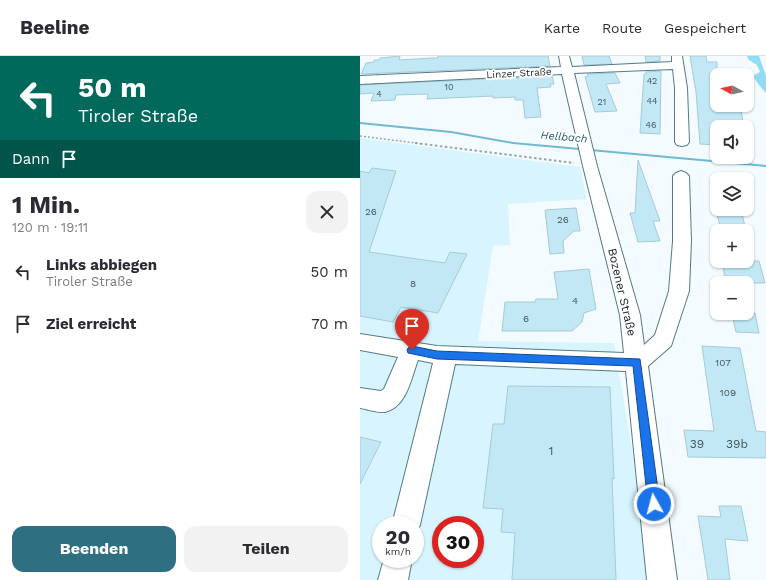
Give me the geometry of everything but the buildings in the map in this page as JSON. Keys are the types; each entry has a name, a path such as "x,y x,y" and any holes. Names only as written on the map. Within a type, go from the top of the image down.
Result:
{"street":[{"name":"Bozener Straße","path":"564,56 587,154 630,316 637,362 662,580"},
{"name":"Linzer Straße","path":"360,80 568,70 678,61"},
{"path":"678,61 681,88 682,142"},
{"path":"360,342 446,355 637,362 664,340 679,291 682,241 681,176"},
{"path":"360,398 384,402 393,396 412,350"},
{"path":"408,516 446,355"},
{"path":"393,580 396,568"}],"path":[{"path":"360,136 587,154"}],"shaded area":[{"path":"747,56 759,56 766,76 766,93 754,78 754,75 760,72 757,65 749,60"},
{"path":"360,138 580,167 587,199 508,204 510,245 493,246 478,341 614,343 637,478 646,580 360,580"}],"waterway":[{"name":"Hellbach","path":"360,123 451,132 513,143 766,166"}],"route":[{"path":"412,350 437,355 637,362 654,504"}]}
